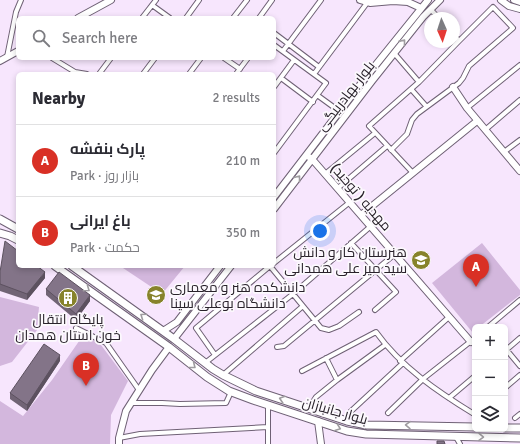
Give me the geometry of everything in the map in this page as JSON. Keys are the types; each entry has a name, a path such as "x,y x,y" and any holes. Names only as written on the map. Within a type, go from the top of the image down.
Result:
{"main road":[{"path":"0,219 16,228"},
{"path":"0,233 16,239"},
{"name":"بلوار جانبازان","path":"58,268 169,347 207,377 232,392 347,431 366,434 518,439"},
{"name":"بلوار جانبازان","path":"75,268 205,363 223,375 256,390 347,421 367,425 472,427"},
{"path":"431,426 431,436"},
{"path":"508,428 520,428"}],"street":[{"path":"7,57 16,12 21,0"},
{"path":"82,16 111,0"},
{"path":"144,16 156,0"},
{"path":"187,16 199,0"},
{"path":"235,16 247,0"},
{"path":"260,16 272,0"},
{"path":"283,51 321,0"},
{"path":"360,0 367,3 408,1 421,8"},
{"name":"بلوار بهادربیگی","path":"276,193 428,0"},
{"name":"بلوار بهادربیگی","path":"276,206 394,53 423,17 440,0"},
{"path":"501,0 509,6 520,10"},
{"path":"514,0 520,2"},
{"path":"314,74 367,3"},
{"path":"152,5 167,16"},
{"path":"391,150 407,134 414,116 459,83 469,66 513,28 494,7 460,40"},
{"path":"276,35 319,67"},
{"path":"276,46 326,83 276,150"},
{"path":"413,173 369,126 420,82 452,48"},
{"path":"0,61 16,52"},
{"path":"394,53 420,82"},
{"path":"55,60 75,72"},
{"path":"100,72 110,60"},
{"path":"145,72 154,60"},
{"path":"190,72 200,60"},
{"path":"227,60 240,69"},
{"path":"238,72 247,60"},
{"path":"276,84 294,60"},
{"path":"466,108 520,65"},
{"path":"281,78 312,102"},
{"path":"453,86 466,108 520,171"},
{"path":"411,89 426,106"},
{"path":"317,95 340,111"},
{"path":"485,130 520,100"},
{"path":"361,215 477,121"},
{"path":"325,174 375,133"},
{"path":"504,152 520,140"},
{"path":"338,188 388,146"},
{"name":"مهدیه ( توحید)","path":"306,155 312,159 338,188 449,317 472,339"},
{"path":"276,261 350,202"},
{"path":"205,363 293,294 371,226"},
{"path":"352,243 396,292 375,310"},
{"path":"278,347 284,346 316,321 395,254"},
{"path":"163,331 177,322 218,268"},
{"path":"174,339 229,268"},
{"path":"215,355 196,328 268,268"},
{"path":"272,268 321,328 328,330 339,326 359,312"},
{"path":"492,324 520,300"},
{"path":"223,375 303,306"},
{"path":"347,421 350,413 449,317"},
{"path":"76,328 106,343 139,390"},
{"path":"302,371 376,332 385,345 402,362 449,398 472,412"},
{"path":"508,348 520,338"},
{"path":"388,414 423,379 472,341"},
{"path":"309,408 316,397 385,345"},
{"path":"119,441 126,412 152,370 169,347"},
{"path":"508,353 520,366"},
{"path":"326,358 337,380"},
{"path":"508,385 520,375"},
{"path":"449,398 472,379"},
{"path":"131,403 226,403 232,392"},
{"path":"268,405 268,444"},
{"path":"515,418 520,414"},
{"path":"318,421 321,444"},
{"path":"119,441 140,434 268,427"},
{"path":"456,436 460,444"}],"shaded area":[{"path":"482,243 520,290 520,295 483,324 472,324 472,332 432,283"},
{"path":"123,268 183,268 162,294"},
{"path":"0,297 39,307 37,330 12,362 0,366"},
{"path":"84,334 101,345 128,381 111,415 110,444 0,444 0,401 23,416 52,380"}],"building":[{"path":"5,241 16,249 16,268 40,268 45,272 27,294 0,284 0,272"},
{"name":"پایگاه انتقال خون استان همدان","path":"59,272 90,295 76,314 46,289"},
{"path":"44,344 60,355 27,405 10,393"},
{"path":"437,441 444,441 445,444 437,444"}],"place":[{"name":"هنرستان کار و دانش سید میر علی همدانی","path":"421,260"},
{"name":"پارک بنفشه","path":"476,287"},
{"name":"دانشکده هنر و معماری دانشگاه بوعلی سینا","path":"156,295"},
{"name":"پایگاه انتقال خون استان همدان","path":"68,298"},
{"name":"باغ ایرانی","path":"86,386"}]}
